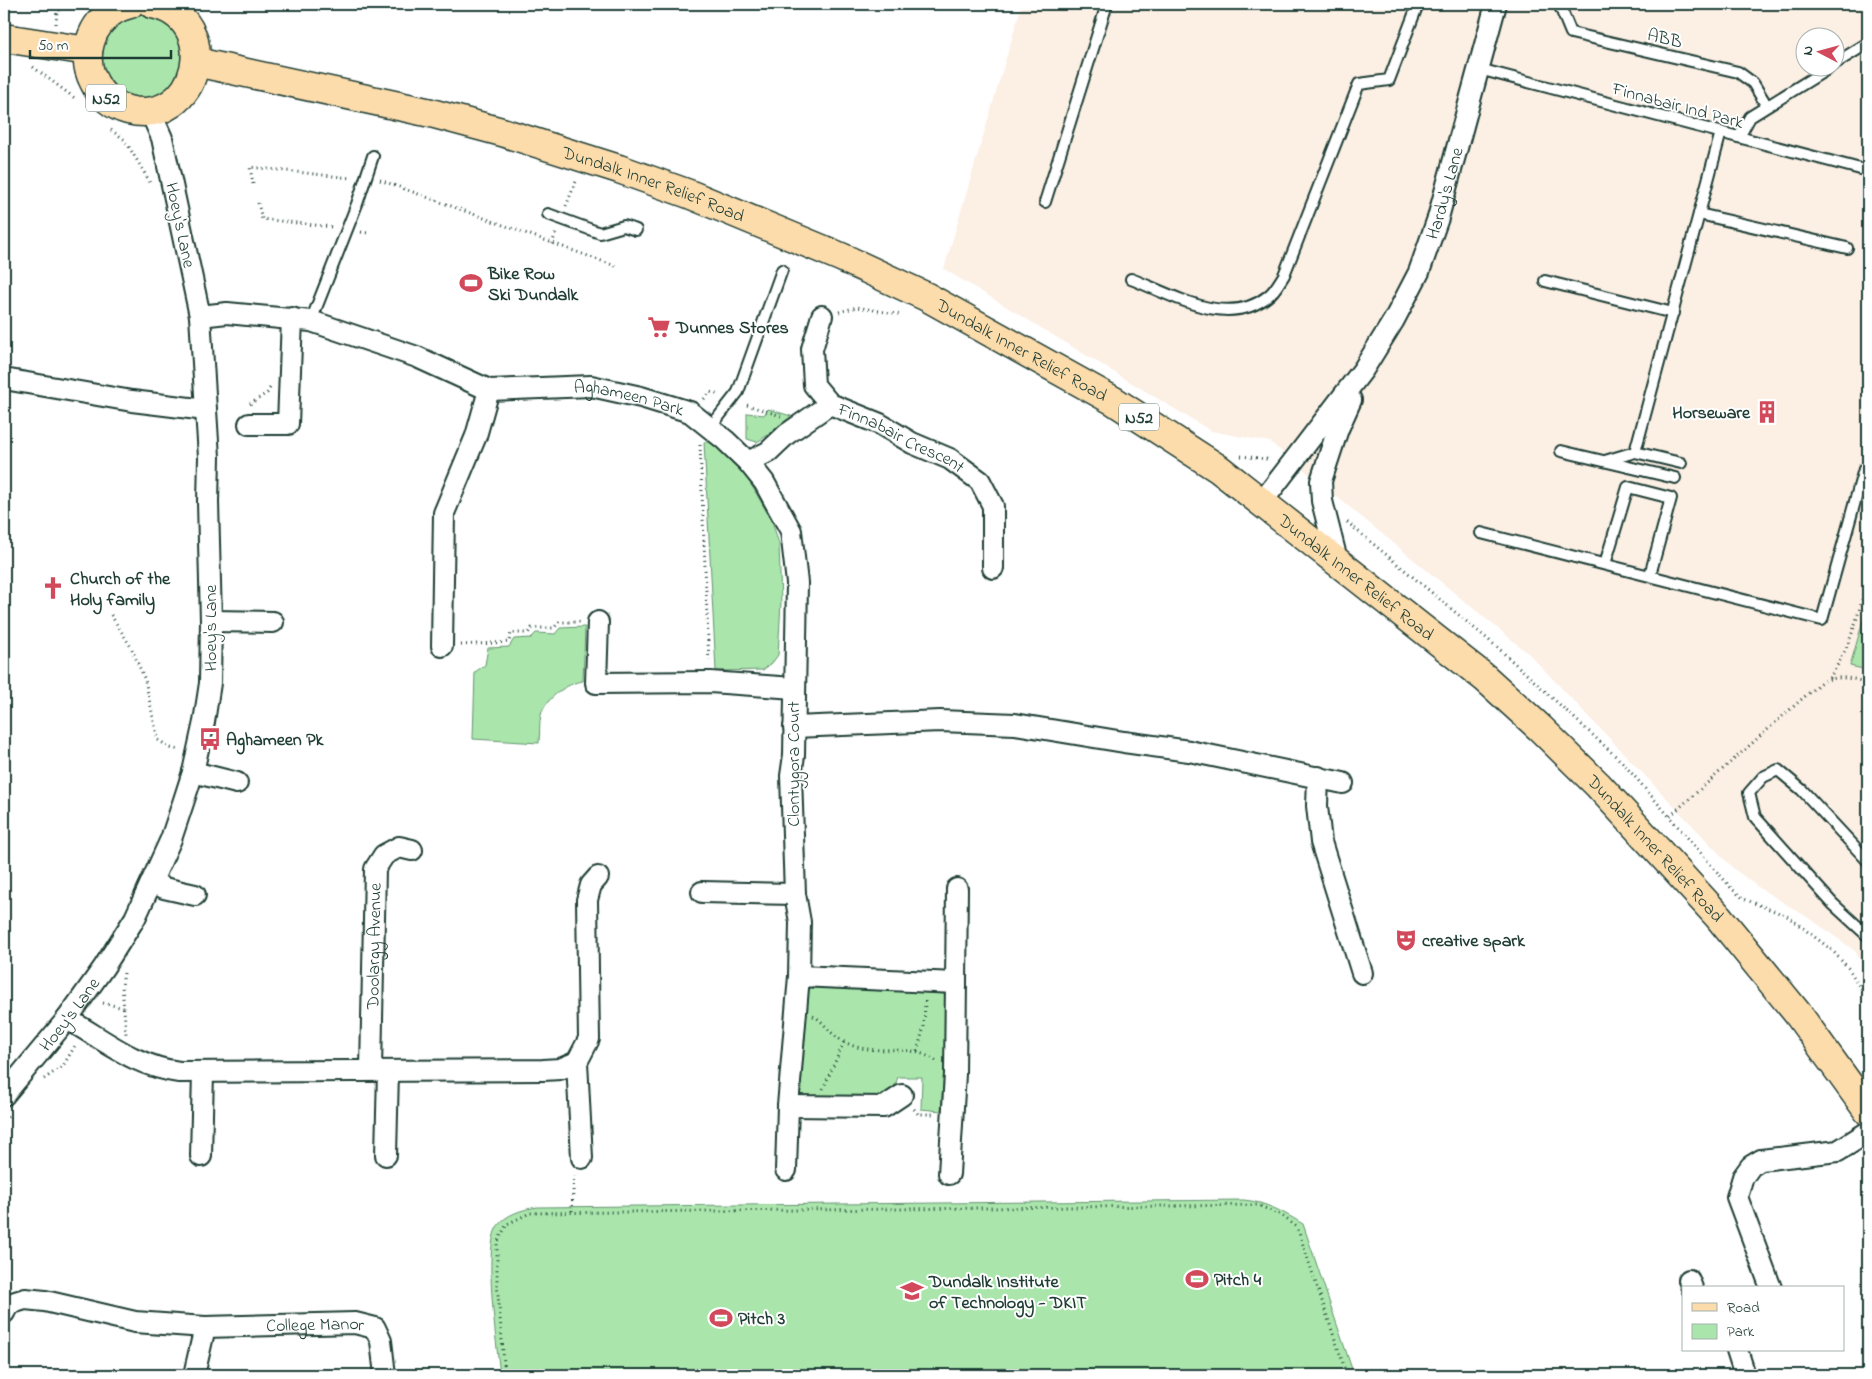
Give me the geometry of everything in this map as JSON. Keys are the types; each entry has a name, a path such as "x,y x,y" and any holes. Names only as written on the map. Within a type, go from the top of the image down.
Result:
{"main road":[{"name":"N52","path":"130,4 116,9 102,19 93,33 88,51 90,74 102,95 114,104 135,111 150,111 166,106 180,96 189,84 196,62 196,46 183,20 168,8 152,4"},
{"path":"4,38 88,51"},
{"name":"Dundalk Inner Relief Road","path":"196,62 360,96 502,132 619,169 689,194 770,226 927,297 1114,401 1219,469 1485,678 1598,785 1717,915 1798,1014 1868,1111"}],"street":[{"name":"Hardy's Lane","path":"1262,502 1363,370 1394,320 1419,272 1438,218 1496,4"},
{"name":"Hoey's Lane","path":"4,1095 67,1018 104,967 128,930 153,882 171,839 195,763 210,683 209,457 200,316 162,138 150,111"},
{"name":"Aghameen Park","path":"200,316 227,313 302,320 416,357 489,390 591,386 641,397 690,412 748,462 764,482 791,531 797,584 797,643 794,688"},
{"path":"822,316 812,349 814,385 830,404"},
{"path":"246,416 288,424 302,320"},
{"name":"Hardy's Lane","path":"1337,560 1322,501 1321,482 1338,429 1363,370"},
{"path":"4,379 132,401 206,410"},
{"path":"442,646 444,513 476,436 489,390"},
{"name":"Finnabair Crescent","path":"748,462 768,452 787,434 830,404 880,424 912,443 950,460 980,480 993,506 993,568"},
{"path":"211,621 273,622"},
{"path":"598,622 596,683 710,682"},
{"name":"Clontygora Court","path":"710,682 794,688 794,755 791,776 795,894 800,922 799,976 788,1106 786,1170"},
{"path":"794,727 940,721 1015,724 1124,742 1189,750 1343,783"},
{"path":"195,763 237,783"},
{"path":"1318,778 1317,806 1321,842 1362,973"},
{"name":"Doolargy Avenue","path":"386,1155 380,1070 375,869 384,855 399,847 412,850"},
{"path":"582,1158 577,1062 589,1039 587,900 591,885 598,877"},
{"path":"153,882 164,888 194,894"},
{"path":"949,1174 955,1074 957,889"},
{"path":"702,892 795,894"},
{"path":"799,976 956,983"},
{"path":"67,1018 130,1058 160,1070 179,1072 543,1070 560,1069 577,1062"},
{"path":"201,1156 203,1072"},
{"path":"788,1106 884,1107 902,1094"},
{"path":"1770,1286 1737,1196 1743,1177 1751,1166 1761,1160 1838,1151 1868,1132"},
{"name":"College Manor","path":"4,1313 10,1304 25,1299 45,1300 135,1322 205,1327 355,1322 375,1328 381,1341 385,1375"},
{"path":"194,1375 205,1327"},
{"path":"1738,1352 1745,1375"}],"lane":[{"path":"1045,202 1108,4"},
{"path":"1131,279 1204,307 1229,311 1251,307 1270,295 1284,275 1359,84 1389,80 1418,4"},
{"name":"ABB","path":"1559,4 1571,33 1738,72 1753,83 1767,106"},
{"path":"1844,58 1868,43"},
{"name":"Finnabair Ind Park","path":"1479,69 1868,171"},
{"path":"1739,137 1750,117 1813,78"},
{"path":"1635,452 1722,132"},
{"path":"302,320 347,229 373,156"},
{"path":"548,214 600,233 624,226 636,230"},
{"path":"1699,214 1847,248"},
{"path":"704,424 738,392 782,270"},
{"path":"1545,282 1673,313"},
{"path":"1562,451 1675,478"},
{"path":"1604,461 1635,452 1681,463"},
{"path":"1481,533 1822,620 1864,469"},
{"path":"1605,564 1628,487 1671,498 1650,575"},
{"path":"1868,860 1802,790 1778,770 1763,776 1749,793 1755,817 1833,904 1868,936"}],"path":[{"path":"25,65 46,75 77,100"},
{"path":"104,124 125,140 152,185"},
{"path":"254,184 250,167 379,180 618,267"},
{"path":"258,203 262,219 368,233"},
{"path":"822,316 857,307 902,315"},
{"path":"246,416 267,393 271,385"},
{"path":"704,424 710,682"},
{"path":"1670,816 1820,683 1829,678 1845,653 1854,630 1868,576"},
{"path":"111,615 131,647 145,680 158,740 195,763"},
{"path":"442,646 509,642 511,633 528,633 532,628 554,628 559,622 598,622"},
{"path":"1829,678 1852,680 1868,684"},
{"path":"124,972 122,986 130,1058"},
{"path":"917,1051 924,1027 924,982"},
{"path":"103,1002 124,1008"},
{"path":"796,1011 818,1018 833,1034 844,1042 861,1048 924,1053 955,1074"},
{"path":"820,1106 821,1095 827,1079 844,1042"},
{"path":"902,1094 918,1114 953,1114"},
{"path":"572,1211 574,1169 582,1158"},
{"path":"505,1375 497,1283 497,1243 507,1224 530,1213 572,1211 1258,1205 1282,1216 1297,1227 1347,1375"}],"shaded area":[{"path":"1022,4 1868,4 1868,976 1855,951 1812,920 1758,887 1734,869 1529,654 1270,442 1211,431 944,269"}],"green space":[{"path":"134,13 143,13 175,27 186,61 172,89 148,101 119,95 100,70 102,38 106,31"},
{"path":"768,409 791,416 757,442 747,439 747,413 764,415"},
{"path":"704,442 711,442 744,472 772,521 779,544 781,603 778,655 763,670 716,671"},
{"path":"1868,603 1868,670 1850,666"},
{"path":"585,627 583,681 564,688 547,703 541,715 539,743 473,739 475,672 485,665 488,648 509,647 514,639 531,638 536,633 555,634 560,628"},
{"path":"801,985 947,994 947,1029 941,1111 921,1109 922,1077 898,1077 894,1088 888,1096 879,1098 794,1095"},
{"name":"Dundalk Institute of Technology - DKIT","path":"1244,1200 1268,1206 1303,1224 1354,1375 500,1375 492,1298 491,1256 493,1239 500,1222 515,1213 527,1209 538,1207"}],"place":[{"name":"Bike Row Ski Dundalk","path":"471,283"},
{"name":"Dunnes Stores","path":"659,327"},
{"name":"Horseware","path":"1767,412"},
{"name":"Church of the Holy family","path":"53,588"},
{"name":"Aghameen Pk","path":"210,739"},
{"name":"creative spark","path":"1406,940"},
{"name":"Pitch 4","path":"1197,1279"},
{"name":"Dundalk Institute of Technology - DKIT","path":"912,1291"},
{"name":"Pitch 3","path":"721,1318"}]}
